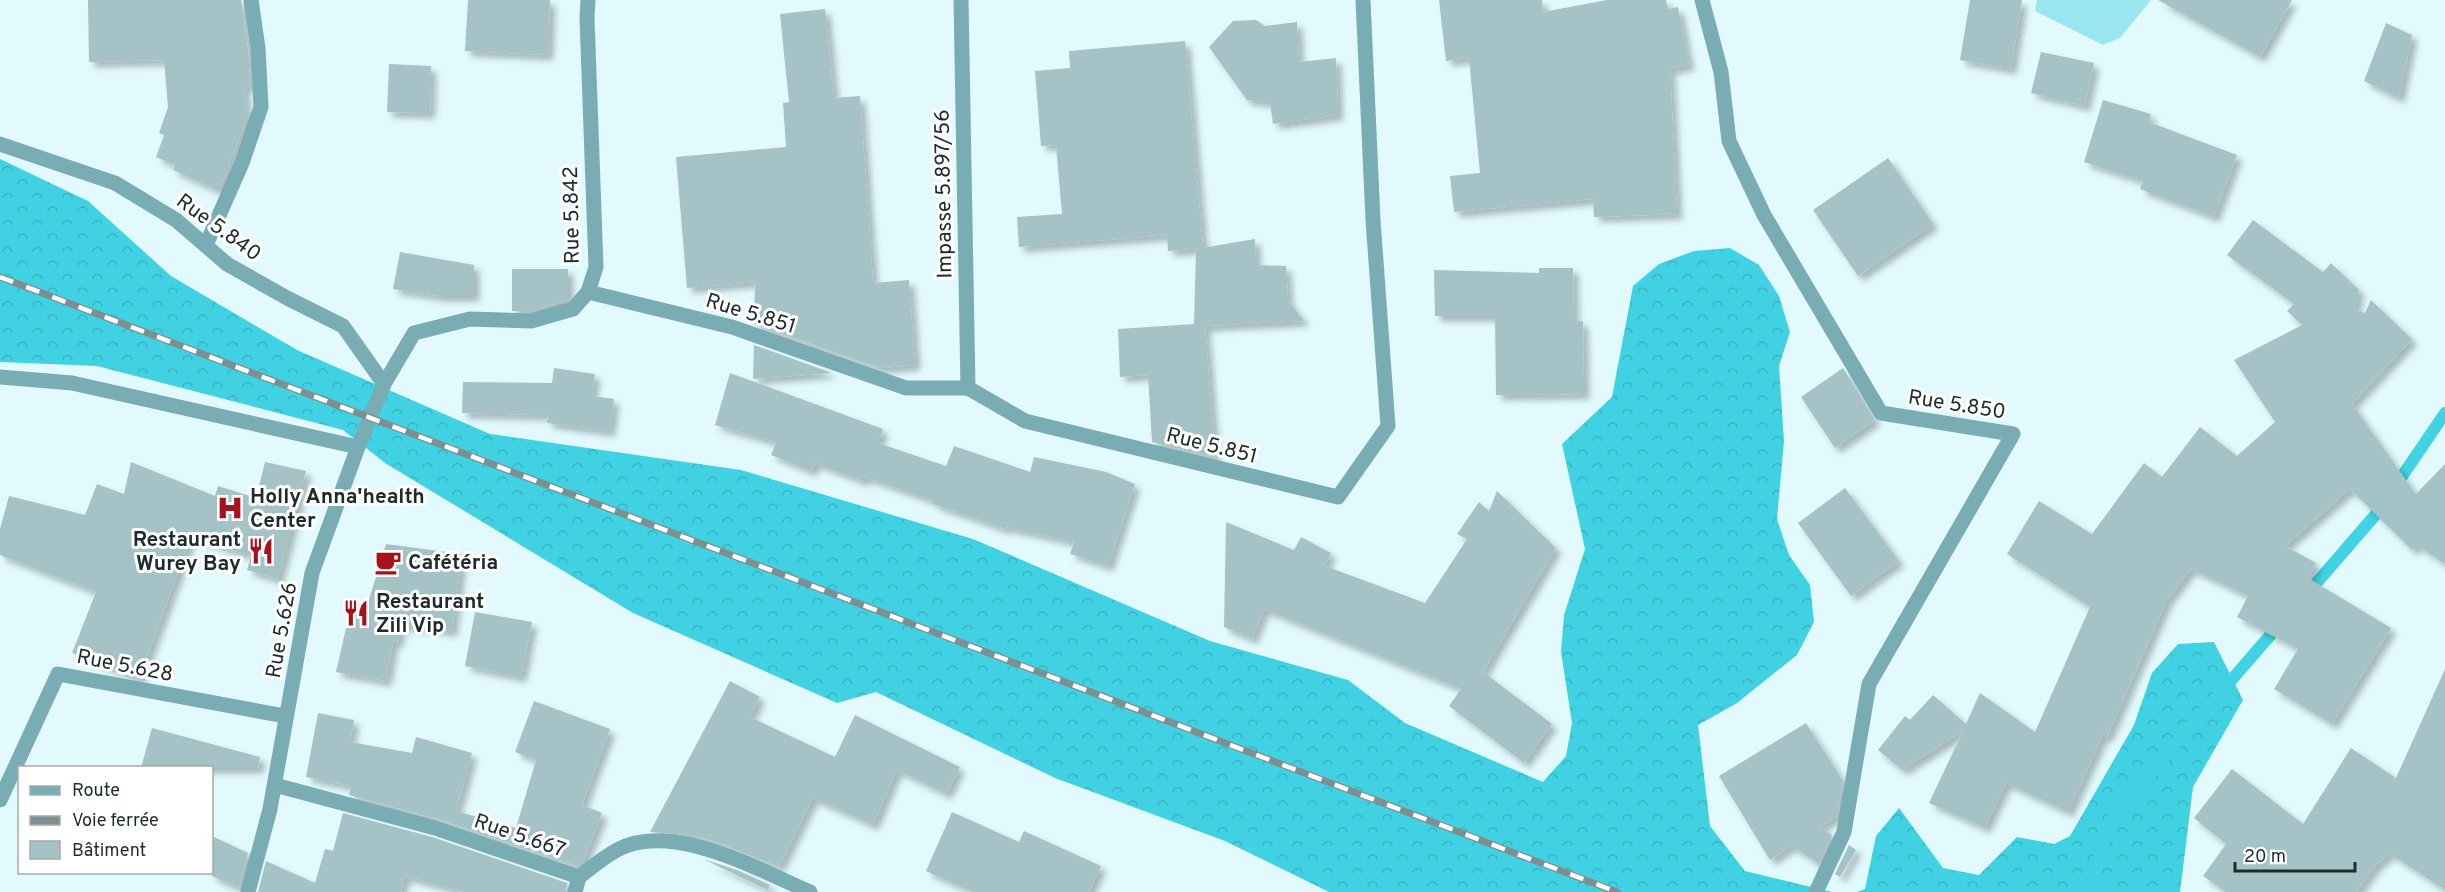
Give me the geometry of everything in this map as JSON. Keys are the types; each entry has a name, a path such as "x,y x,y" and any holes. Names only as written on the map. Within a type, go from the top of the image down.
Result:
{"street":[{"path":"206,245 242,163 261,107 258,48 251,0"},
{"name":"Rue 5.842","path":"384,384 414,333 470,319 531,321 573,309 588,292 596,267 588,0"},
{"name":"Impasse 5.897/56","path":"961,0 968,388"},
{"name":"Rue 5.851","path":"588,292 732,327 906,388 968,388 1025,421 1338,497 1388,426 1373,220 1363,0"},
{"name":"Rue 5.850","path":"1702,0 1720,72 1729,141 1764,216 1881,413 2013,434 1869,684 1844,832 1816,892"},
{"name":"Rue 5.840","path":"0,144 115,183 176,220 228,264 287,298 343,326 384,384"},
{"path":"0,377 72,382 358,447"},
{"name":"Rue 5.626","path":"248,892 275,785 285,716 290,706 312,573 358,447 384,384"},
{"name":"Rue 5.628","path":"0,800 58,674 285,716"},
{"name":"Rue 5.667","path":"275,785 435,828 577,885 618,849 645,842 676,840 711,850 810,892"}],"shaded area":[{"path":"2037,0 2151,0 2120,38 2103,45 2035,11"}],"green space":[{"path":"0,159 88,201 171,276 297,350 490,434 741,470 973,539 1210,641 1348,680 1405,723 1543,782 1566,756 1572,723 1561,652 1564,615 1585,549 1562,444 1612,397 1633,286 1659,264 1694,251 1730,248 1759,265 1779,296 1790,332 1779,366 1784,441 1777,519 1789,555 1810,585 1814,622 1797,655 1737,703 1698,725 1710,826 1745,871 1832,892 1329,892 1225,841 1055,778 876,692 837,703 633,613 385,463 343,430 97,366 0,362"},
{"path":"2214,642 2243,700 2193,787 2180,892 1857,892 1865,889 1876,836 1899,808 1943,868 1979,875 2017,837 2054,844 2070,836 2134,725 2152,673 2178,644"}],"building":[{"path":"88,0 241,0 248,49 250,86 244,87 247,118 219,191 173,170 175,165 156,157 164,135 159,133 168,107 164,60 89,62"},
{"path":"468,0 550,0 548,55 465,51"},
{"path":"1439,0 1542,0 1543,12 1607,0 1666,0 1668,9 1678,7 1689,65 1670,69 1677,214 1594,217 1593,199 1454,212 1450,176 1480,173 1469,58 1446,61"},
{"path":"1970,0 2022,0 2011,69 1960,60"},
{"path":"2158,0 2292,0 2260,57"},
{"path":"825,9 834,98 860,96 873,283 909,280 915,365 880,368 754,324 755,282 687,288 676,157 786,147 783,103 789,102 780,14"},
{"path":"1256,20 1265,26 1297,22 1299,62 1336,58 1338,115 1273,124 1270,102 1247,100 1209,47 1233,21"},
{"path":"2386,23 2412,35 2399,98 2364,81"},
{"path":"1185,41 1203,248 1168,251 1167,235 1019,247 1017,217 1062,214 1056,145 1041,146 1035,71 1070,68 1069,51"},
{"path":"2041,52 2094,63 2085,106 2031,93"},
{"path":"389,64 431,66 430,113 387,112"},
{"path":"2103,100 2151,114 2149,122 2237,155 2214,217 2140,189 2143,181 2084,162"},
{"path":"1888,158 1933,224 1858,276 1813,210"},
{"path":"2253,220 2323,272 2331,263 2359,290 2355,309 2365,313 2371,300 2412,339 2352,404 2416,494 2445,464 2445,564 2417,545 2412,550 2350,489 2285,546 2316,563 2308,578 2391,628 2332,724 2274,689 2298,649 2237,617 2248,596 2191,569 2167,600 2107,737 2103,735 2068,812 2006,783 1985,828 1929,803 1963,731 1902,770 1878,750 1905,716 1910,720 1933,695 1966,724 1980,693 2035,732 2090,607 2007,554 2039,501 2092,534 2144,463 2162,477 2200,427 2237,456 2275,422 2234,360 2302,325 2287,311 2294,304 2227,255"},
{"path":"1255,239 1256,265 1286,266 1288,300 1304,321 1205,326 1215,457 1152,442 1148,375 1120,377 1118,329 1194,324 1196,249"},
{"path":"400,252 474,265 474,296 439,296 393,289"},
{"path":"1539,268 1573,268 1574,321 1583,321 1584,394 1496,395 1495,316 1435,316 1434,270 1539,273"},
{"path":"512,269 568,269 568,300 530,311 512,311"},
{"path":"754,345 832,373 753,379"},
{"path":"554,368 595,374 592,396 614,399 610,431 547,423 548,415 462,413 463,382 552,383"},
{"path":"1843,368 1875,420 1835,448 1801,397"},
{"path":"730,373 883,429 878,443 946,466 954,446 1030,472 1034,457 1106,472 1135,484 1108,566 1070,554 1074,542 1006,527 1005,529 865,477 863,481 815,463 811,471 771,455 776,442 715,425"},
{"path":"131,462 215,496 218,486 256,498 265,462 306,471 278,579 247,570 251,556 191,537 139,679 72,653 96,592 0,555 0,529 9,496 85,515 97,484 124,494"},
{"path":"1845,488 1899,561 1851,596 1798,523"},
{"path":"1497,491 1556,548 1483,672 1552,724 1524,763 1449,706 1461,689 1264,609 1252,639 1224,627 1226,522 1294,550 1301,537 1331,553 1325,566 1425,603 1467,539 1457,534 1479,502 1489,511"},
{"path":"386,544 462,554 452,631 401,625 397,643 393,642 386,681 336,672 352,602 367,606"},
{"path":"475,612 532,622 521,677 465,666"},
{"path":"2445,669 2445,890 2389,853 2381,862 2379,861 2356,892 2226,892 2203,876 2226,844 2194,818 2232,769 2303,824 2351,748 2396,778"},
{"path":"730,681 760,697 750,717 835,757 855,715 960,767 946,794 897,770 873,825 813,798 779,867 717,842 690,835 650,832"},
{"path":"534,701 610,729 582,805 602,813 583,862 577,866 438,819 349,795 351,786 306,777 318,713 354,720 350,742 412,753 416,737 472,753 456,811 516,828 536,760 515,752"},
{"path":"1806,723 1843,781 1837,816 1820,827 1832,835 1819,864 1791,846 1770,860 1719,776"},
{"path":"152,728 260,757 258,768 142,766"},
{"path":"952,812 1019,842 1024,831 1101,866 1089,892 973,892 926,871"},
{"path":"343,813 432,837 567,883 566,892 463,892 405,876 401,892 258,892 266,861 315,883 325,849 333,851"},
{"path":"213,836 248,853 239,888 212,876"},
{"path":"1849,845 1856,850 1840,877 1835,874"},
{"path":"703,859 737,870 770,885 768,890"}],"waterway":[{"path":"2306,595 2377,513 2445,413"},
{"path":"2090,892 2107,827 2118,811 2280,624"}],"railway":[{"path":"0,277 1617,892"}],"place":[{"name":"Holly Anna'health Center","path":"230,508"},
{"name":"Restaurant Wurey Bay","path":"261,551"},
{"name":"Cafétéria","path":"388,562"},
{"name":"Restaurant Zili Vip","path":"356,613"}]}
